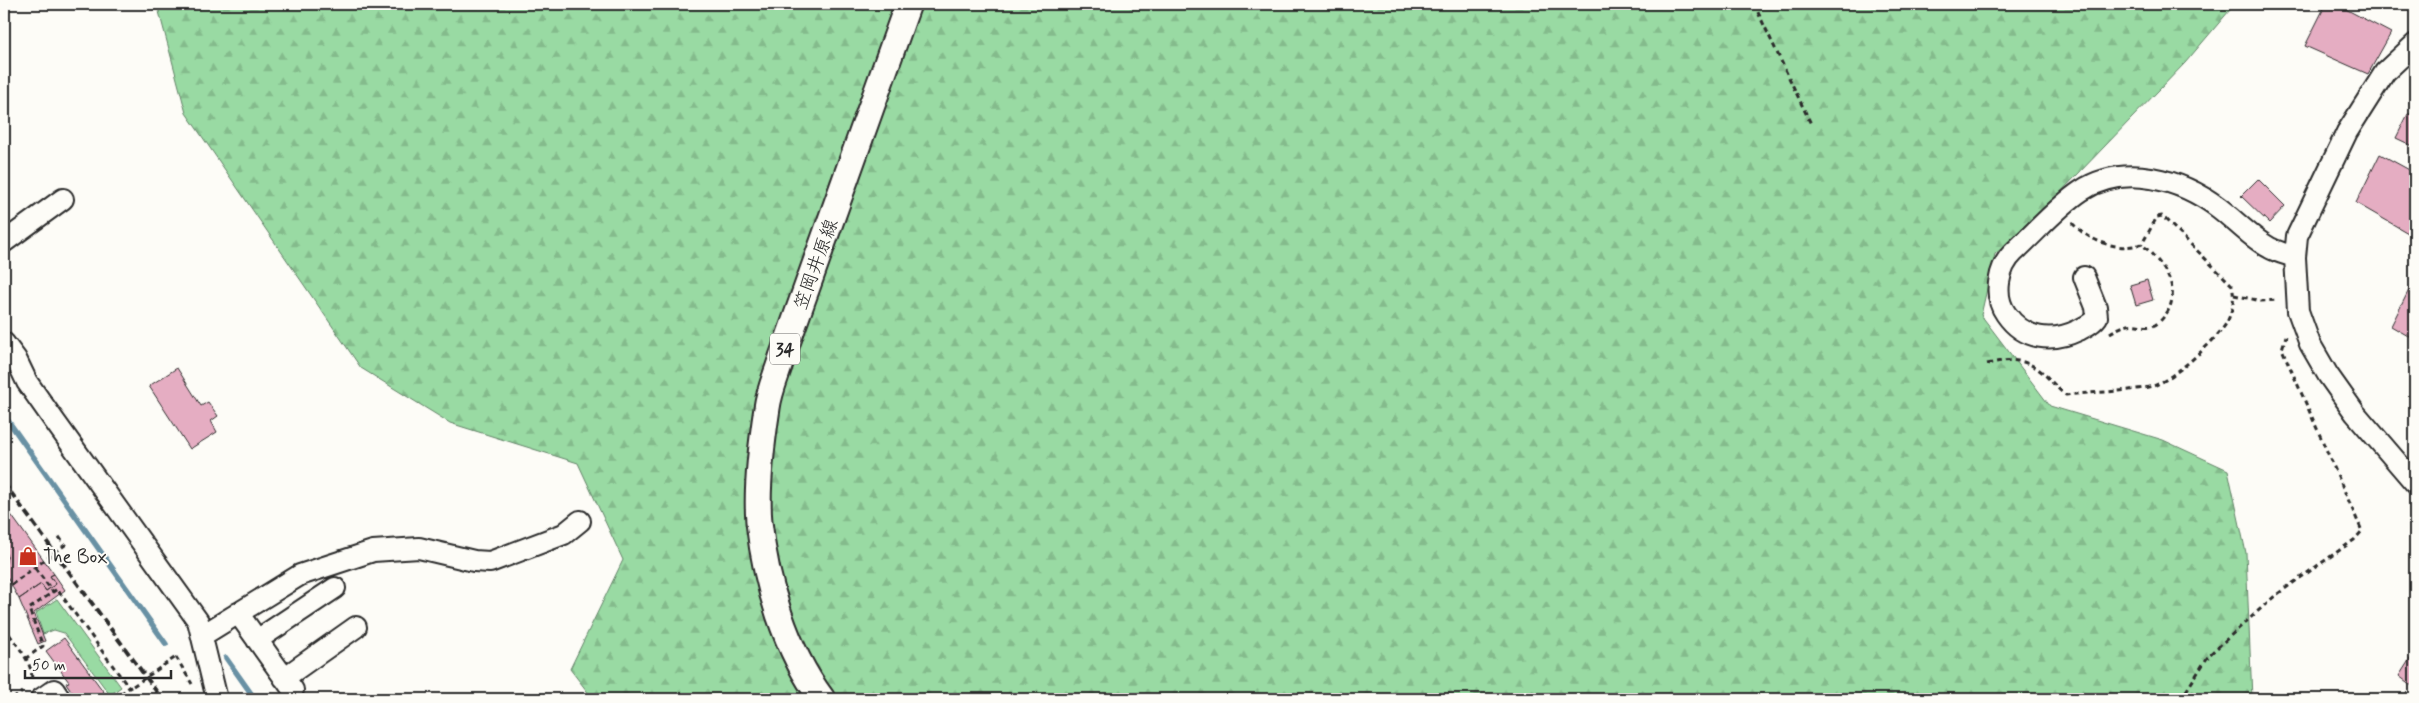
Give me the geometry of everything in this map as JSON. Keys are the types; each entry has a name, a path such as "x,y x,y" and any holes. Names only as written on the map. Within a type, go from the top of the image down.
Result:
{"main road":[{"name":"笠岡井原線","path":"822,699 792,648 777,606 766,562 759,520 760,468 767,407 782,358 908,4"}],"street":[{"path":"2415,44 2385,72 2347,132 2297,236 2295,256 2298,311 2310,344 2328,374 2356,413 2415,483"},
{"path":"2084,277 2096,307 2097,317 2092,323 2067,336 2048,340 2030,335 2013,324 2001,308 1998,292 2001,272 2010,256 2058,211 2083,190 2102,182 2142,177 2163,180 2187,188 2217,206 2269,248 2295,256"},
{"path":"4,242 63,199"},
{"path":"4,343 16,359 27,382 198,621 217,699"},
{"path":"203,636 300,575 373,552 418,548 474,561 490,562 564,534 580,521"},
{"path":"257,640 335,588"},
{"path":"238,613 289,684 356,627"},
{"path":"41,699 54,690 60,699"}],"path":[{"path":"1754,4 1811,124"},
{"path":"1987,364 2010,359 2020,360 2041,372 2066,394 2152,387 2171,378 2220,333 2233,307 2234,295 2232,285 2162,216 2158,217 2142,244 2126,247 2084,236 2058,211"},
{"path":"2108,334 2128,325 2145,327 2154,325 2162,319 2171,304 2172,285 2167,274 2160,262 2142,244"},
{"path":"2234,295 2261,301 2282,300"},
{"path":"2181,699 2209,656 2276,595 2354,540 2362,531 2282,350 2286,334 2303,326"},
{"path":"4,590 65,545 57,534"},
{"path":"35,568 53,592"},
{"path":"25,659 43,646 29,609 58,589 129,688"},
{"path":"4,627 25,659 32,676 30,684 13,699"},
{"path":"113,699 176,657 197,691"}],"green space":[{"path":"157,4 2235,4 2185,63 2024,230 1995,254 1981,315 2050,406 2163,440 2228,470 2246,553 2252,699 593,699 570,669 623,560 578,463 450,423 361,368 186,113"},
{"path":"57,599 121,687 110,695 64,633 54,630 43,634 36,613"}],"building":[{"path":"2326,4 2336,4 2391,33 2368,74 2305,46"},
{"path":"2408,114 2415,114 2415,147 2396,138"},
{"path":"2380,154 2415,173 2415,237 2356,203"},
{"path":"2258,179 2285,206 2269,223 2241,196"},
{"path":"2415,278 2415,340 2391,326"},
{"path":"2147,280 2153,300 2136,305 2130,285"},
{"path":"177,368 201,406 208,402 218,416 211,421 217,432 190,449 149,386"},
{"path":"4,505 54,574 50,576 56,584 46,591 41,584 19,599 4,572 7,557 4,549"},
{"path":"4,549 7,557 4,567"},
{"path":"54,574 65,590 34,613 45,641 38,644 19,599 41,584 46,591 56,584 50,576"},
{"path":"64,638 106,695 101,699 77,699 66,683 69,682 46,651"},
{"path":"2415,651 2415,688 2399,676"}],"waterway":[{"path":"4,415 166,644"},
{"path":"226,658 255,699"}],"railway":[{"path":"4,483 162,699"}],"place":[{"name":"The Box","path":"28,556"}]}
